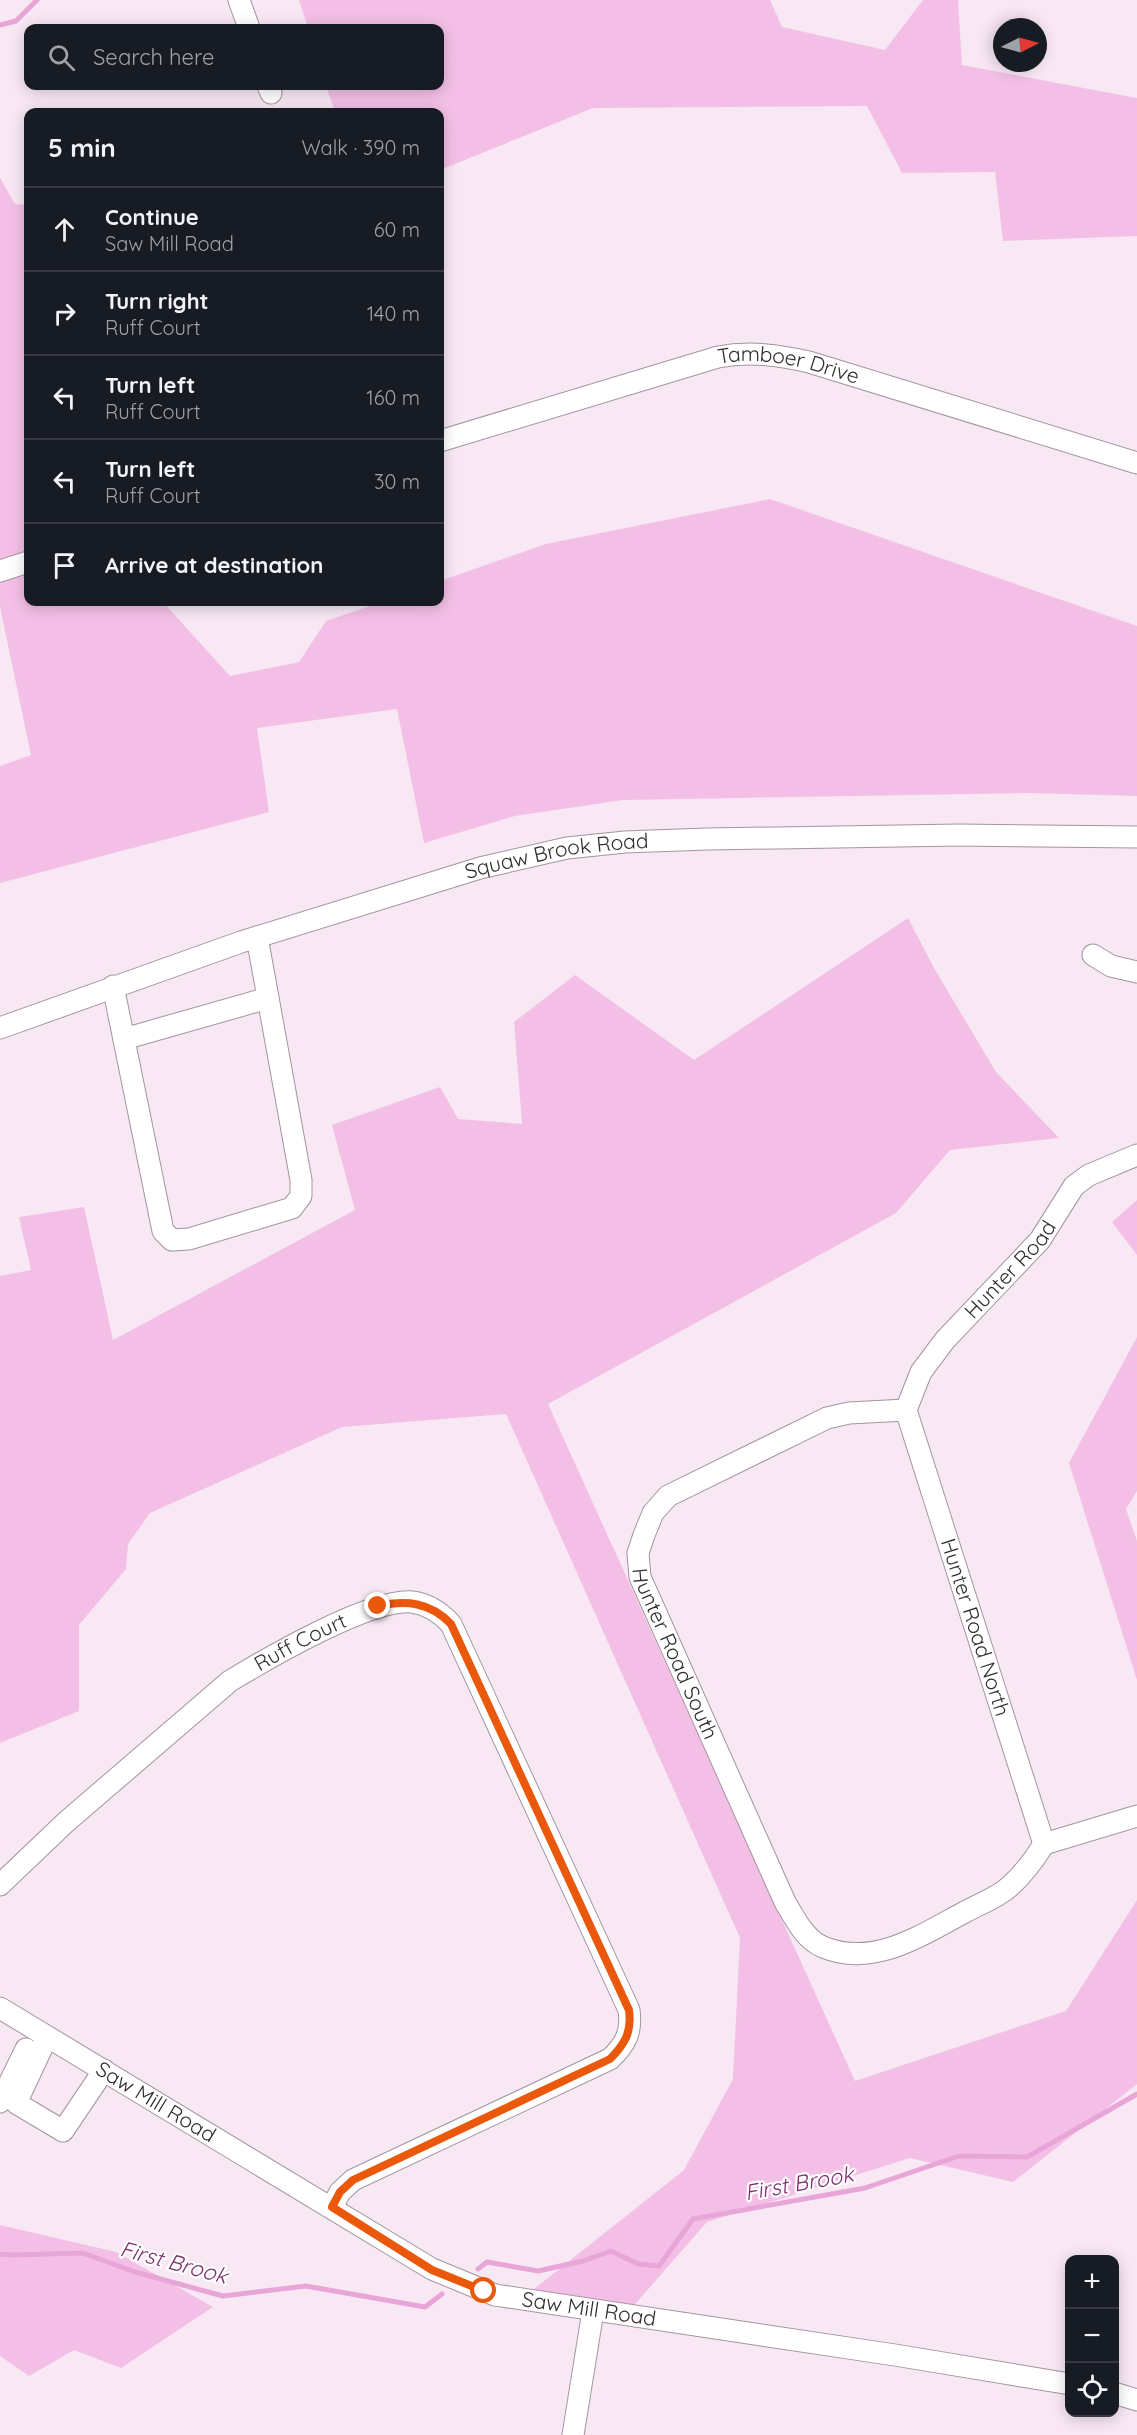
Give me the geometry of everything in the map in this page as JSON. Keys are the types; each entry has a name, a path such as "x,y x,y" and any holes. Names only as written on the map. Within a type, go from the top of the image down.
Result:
{"street":[{"path":"239,0 248,24"},
{"name":"Tamboer Drive","path":"444,440 718,357 739,353 760,353 809,362 1137,463"},
{"path":"0,571 24,563"},
{"name":"Squaw Brook Road","path":"0,1028 113,986 257,937 480,868 567,848 624,842 708,839 959,835 1137,837"},
{"path":"113,986 163,1231 172,1240 189,1239 292,1208 301,1196 301,1180 257,937"},
{"path":"1093,954 1111,966 1137,972"},
{"path":"124,1039 268,998"},
{"name":"Hunter Road","path":"906,1410 921,1372 945,1340 1040,1240 1074,1186 1089,1175 1137,1155"},
{"name":"Hunter Road North","path":"906,1410 1044,1844"},
{"name":"Hunter Road South","path":"906,1410 849,1413 828,1418 668,1496 653,1513 638,1553 640,1578 785,1902 805,1933 821,1947 848,1953 875,1953 896,1948 1008,1889 1031,1864 1044,1844"},
{"name":"Ruff Court","path":"0,1885 140,1758 241,1674 326,1629 378,1606 394,1602 412,1602 428,1606 441,1614 451,1624 629,2010 631,2024 622,2047 610,2059 353,2180 340,2192 332,2207"},
{"path":"1044,1844 1137,1816"},
{"name":"Saw Mill Road","path":"0,2008 332,2207 432,2270 495,2295 883,2353 1065,2383"},
{"path":"42,2033 16,2103 54,2126 63,2131 104,2070"},
{"path":"0,2102 42,2033"},
{"path":"573,2435 593,2311"},
{"path":"1119,2395 1137,2400"}],"shaded area":[{"path":"299,0 770,0 782,27 885,50 923,0 958,0 962,65 1137,98 1137,236 1003,241 995,172 902,173 867,106 593,108 444,168 444,108 334,108 327,90 444,90 444,24 307,24"},
{"path":"0,178 15,204 24,205 24,606 167,606 230,676 299,662 326,621 370,606 444,606 444,580 546,544 770,499 1137,626 1137,796 1028,793 623,800 515,816 424,843 397,709 257,728 269,812 0,883 0,766 31,755 0,607"},
{"path":"908,918 934,968 996,1072 1059,1138 950,1150 896,1213 548,1404 855,2081 1066,2011 1137,1900 1137,2084 1013,2182 910,2158 707,2222 630,2310 524,2297 684,2170 733,2079 740,1938 506,1414 342,1427 150,1513 128,1544 126,1569 79,1625 79,1711 0,1743 0,1276 31,1270 19,1217 84,1207 113,1340 355,1210 332,1125 440,1087 458,1119 522,1124 514,1022 575,975 694,1060"},
{"path":"1137,1200 1137,1255 1112,1222"},
{"path":"1137,1337 1137,1491 1126,1509 1137,1541 1137,1680 1069,1463"},
{"path":"0,2225 116,2252 213,2307 121,2368 74,2350 29,2376 0,2356"}],"waterway":[{"path":"0,25 16,21 37,0"},
{"name":"First Brook","path":"478,2269 487,2262 538,2271 583,2261 611,2251 638,2264 659,2266 693,2219 865,2188 959,2156 1027,2157 1137,2094"},
{"name":"First Brook","path":"0,2254 83,2253 135,2272 223,2296 306,2286 425,2307 442,2294"}],"route":[{"path":"378,1606 394,1602 412,1602 428,1606 451,1624 629,2010 631,2024 629,2034 622,2047 610,2059 353,2180 340,2192 332,2207 432,2270 484,2291"}]}
